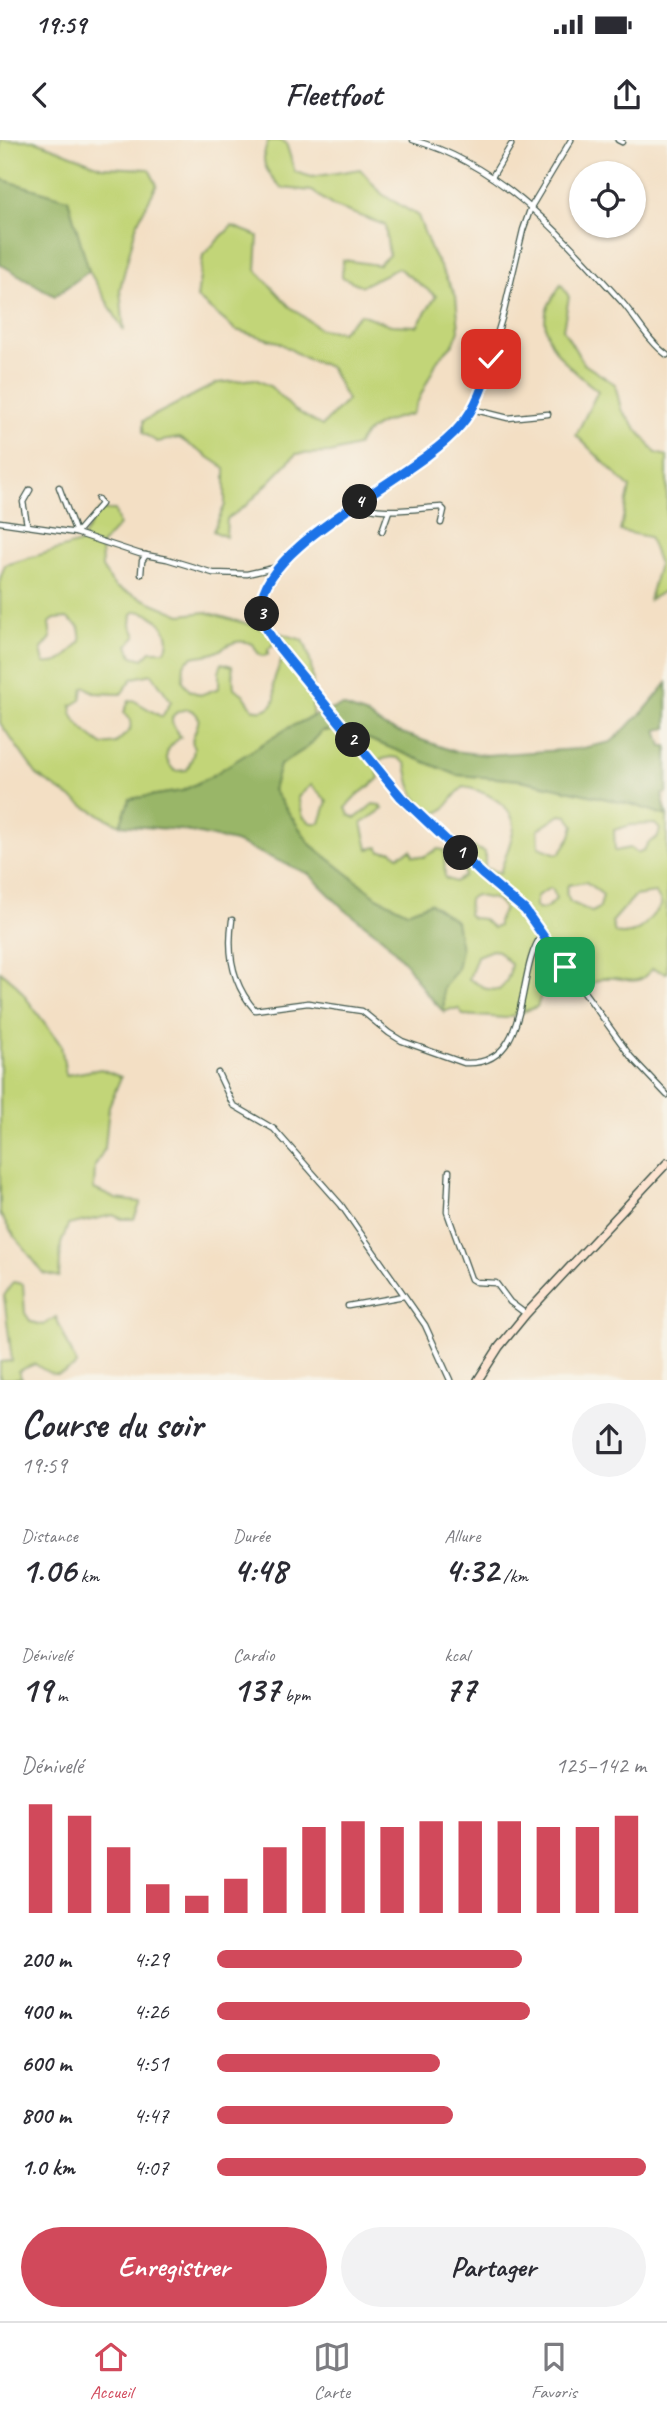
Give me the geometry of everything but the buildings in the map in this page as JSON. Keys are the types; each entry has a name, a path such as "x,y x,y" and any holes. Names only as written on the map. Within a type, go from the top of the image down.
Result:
{"main road":[{"path":"478,1380 499,1347 526,1314 667,1163"}],"street":[{"path":"413,140 436,147 509,188 577,253 667,355"},
{"path":"570,140 531,207 520,239 508,299 491,359 472,409 442,444 326,524 278,566 263,593 261,604 265,625 276,644 401,797 482,874 525,910 631,1057 667,1095"},
{"path":"492,177 511,145"},
{"path":"472,409 508,418 548,414"},
{"path":"59,486 76,533"},
{"path":"27,524 23,502 30,490"},
{"path":"76,533 101,504 98,499"},
{"path":"358,503 364,507 390,510 442,507 442,523"},
{"path":"382,531 390,510"},
{"path":"0,522 76,533 206,572 247,574 278,566"},
{"path":"141,574 142,561 146,555"},
{"path":"232,920 229,948 233,974 255,1010 308,1003 362,1011 402,1041 464,1063 489,1061 502,1051 523,1000 536,944 542,935"},
{"path":"218,1073 231,1102 274,1129 341,1205 378,1255 434,1340 450,1380"},
{"path":"449,1171 447,1212 471,1279 496,1283 510,1302 526,1314"},
{"path":"348,1306 404,1296"}],"green space":[{"path":"0,140 34,140 102,167 149,169 157,185 137,223 120,289 124,331 89,271 68,199 0,179"},
{"path":"269,140 286,143 295,172 312,177 360,169 382,194 418,216 431,250 456,296 459,330 454,343 438,359 412,414 373,428 357,446 330,453 296,454 247,505 227,519 226,537 213,531 225,505 225,468 179,438 157,442 143,433 143,421 217,383 255,379 270,386 293,409 322,426 347,400 330,367 305,358 278,342 236,330 197,298 203,255 232,226 258,236 256,270 289,306 320,329 341,332 360,314 391,325 417,326 436,296 398,268 362,286 342,277 343,260 378,265 389,255 385,225 333,206 312,191 282,188 265,166 264,155"},
{"path":"0,179 68,199 89,271 55,296 0,264"},
{"path":"561,284 569,297 563,329 584,364 615,384 621,409 656,453 667,456 667,589 649,600 659,564 649,537 620,531 630,488 576,435 598,391 562,358 548,337 545,325 547,309"},
{"path":"99,510 115,510 119,525 101,545 102,568 115,587 181,615 206,612 303,640 311,668 312,717 182,791 130,799 120,825 85,807 37,775 0,723 0,579 5,565 80,543","holes":["136,611 143,612 161,624 167,637 165,651 151,651 143,659 132,656 128,645 136,636 131,625 132,614","67,618 79,627 81,641 62,660 44,663 41,650 51,638 49,623 55,619","275,639 284,643 283,658 275,676 275,698 267,709 253,709 243,694 234,688 232,666 222,663 219,688 200,695 189,690 183,681 184,664 192,657 216,652 229,644 239,642 253,644 263,656 268,654 268,649","152,674 171,701 162,717 133,700 129,701 124,712 131,721 130,730 116,743 103,745 78,724 71,706 81,700 86,687 95,693 121,694 133,678","188,709 197,714 198,721 192,741 193,754 187,770 175,771 170,766 167,752 181,737 172,722 177,713"]},
{"path":"667,683 667,728 657,730 662,746 667,746 667,792 662,795 667,816 634,805 521,780 457,775 349,731 322,731 308,747 280,765 273,790 311,845 377,897 407,912 430,903 456,921 461,949 457,969 443,988 444,1012 383,938 344,909 309,874 235,842 181,830 120,825 130,799 182,791 210,777 288,728 342,706 365,714 385,727 453,751 487,755 578,749 611,742 644,711"},
{"path":"322,731 349,731 457,775 521,780 634,805 667,816 667,973 652,969 646,976 635,981 601,979 575,995 555,985 544,988 537,1007 505,1018 463,1015 459,1009 444,1012 443,988 457,969 407,912 377,897 311,845 273,790 280,765 308,747","holes":["398,758 406,764 410,784 419,804 432,815 446,807 464,787 479,791 502,804 512,817 514,829 500,873 485,868 485,852 469,846 465,850 464,876 455,882 445,878 444,850 438,849 423,857 413,856 411,850 398,856 392,851 381,851 378,847 368,849 362,823 383,809 373,804 356,818 349,815 346,808 352,799 379,778 375,761","311,785 327,801 320,823 311,823 303,817 298,797","560,815 567,816 574,825 571,836 560,853 539,847 538,830","655,824 660,829 658,837 637,853 630,848 615,851 614,830 631,825","586,882 603,895 600,907 592,912 570,902 566,893 568,885","550,888 553,890 556,899 550,905 540,909 535,905 537,896","655,893 661,906 645,924 632,933 615,933 612,922 635,896","475,895 495,900 504,909 498,926 493,928 483,919 472,918 468,914 469,899","492,950 498,951 511,964 509,975 499,990 487,989 469,979 477,956"]},
{"path":"0,971 15,983 61,1045 66,1075 101,1069 121,1077 109,1106 105,1148 95,1166 94,1189 116,1199 141,1202 134,1219 122,1219 113,1215 68,1225 61,1244 59,1277 43,1273 0,1214"},
{"path":"13,1282 23,1284 25,1313 31,1322 43,1325 56,1317 77,1365 56,1374 35,1364 18,1371 22,1379 0,1379 0,1362 12,1361 4,1296"}],"route":[{"path":"491,359 479,394 460,426 436,449 326,524 278,566 262,598 261,610 270,636 344,731 401,797 482,874 525,910 565,967"}]}
